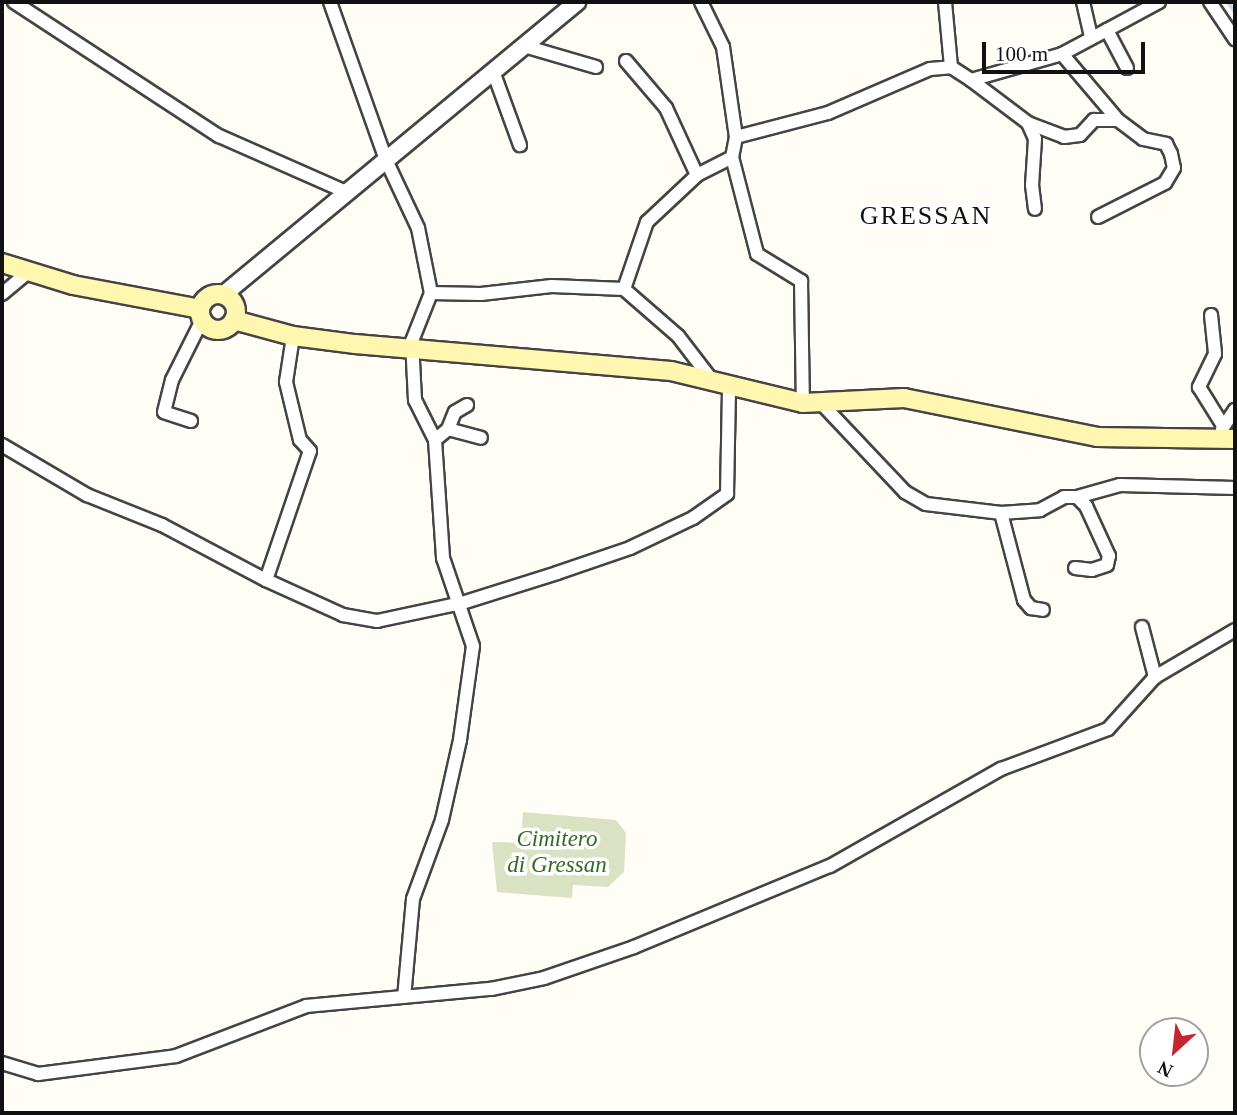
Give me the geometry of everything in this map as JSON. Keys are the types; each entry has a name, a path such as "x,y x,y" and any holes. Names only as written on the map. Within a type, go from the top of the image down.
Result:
{"main road":[{"path":"2,263 73,285 201,315 220,329 234,320 293,336 671,371 812,402 904,398 1097,437 1226,433"},
{"path":"201,315 210,296 223,295 234,305 234,320"}],"street":[{"path":"14,2 219,136 348,193"},
{"path":"330,2 386,160 418,228 431,293 413,349 415,400 435,440 443,558 462,603 473,646 460,740 442,820 413,899 404,998"},
{"path":"223,295 577,2"},
{"path":"701,2 723,47 736,137 732,157 757,254 801,281 812,402 905,492 926,504 1002,513 1040,510 1064,497 1077,497 1120,485 1235,488"},
{"path":"945,2 951,67"},
{"path":"1083,2 1091,38"},
{"path":"971,80 1062,54 1159,2"},
{"path":"1210,2 1235,39"},
{"path":"1107,30 1127,68"},
{"path":"524,46 596,66"},
{"path":"1062,54 1118,120 1143,139 1166,144 1174,168 1165,183 1098,216"},
{"path":"626,61 666,108 697,176"},
{"path":"736,137 828,113 930,69 951,67 1028,123 1064,137 1080,135 1094,120 1118,120"},
{"path":"493,71 520,145"},
{"path":"1028,123 1035,139 1031,185 1035,209"},
{"path":"624,289 647,222 697,176 732,157"},
{"path":"2,294 28,272"},
{"path":"2,445 87,495 162,525 266,580 343,615 377,621 462,603 630,548 693,518 727,494 720,382 678,337 624,289 552,286 481,294 431,293"},
{"path":"191,421 164,412 172,380 201,315"},
{"path":"1211,315 1215,354 1199,387 1226,433"},
{"path":"266,580 310,451 300,440 286,382 293,336"},
{"path":"435,440 448,429 455,412 467,405"},
{"path":"1226,433 1235,410"},
{"path":"448,429 481,438"},
{"path":"1075,568 1100,567 1110,556 1086,506 1077,497"},
{"path":"1002,513 1024,600 1031,608 1043,610"},
{"path":"1142,627 1155,677"},
{"path":"2,1063 38,1074 176,1056 306,1006 404,998 544,978 634,947 830,866 1001,769 1108,729 1155,677 1235,630"}],"green space":[{"name":"Cimitero di Gressan","path":"523,812 616,820 626,833 624,872 608,887 573,885 572,898 497,892 492,842 521,843"}],"waterway":[{"path":"1228,2 1235,11"}],"district":[{"name":"GRESSAN","path":"926,216"}]}
